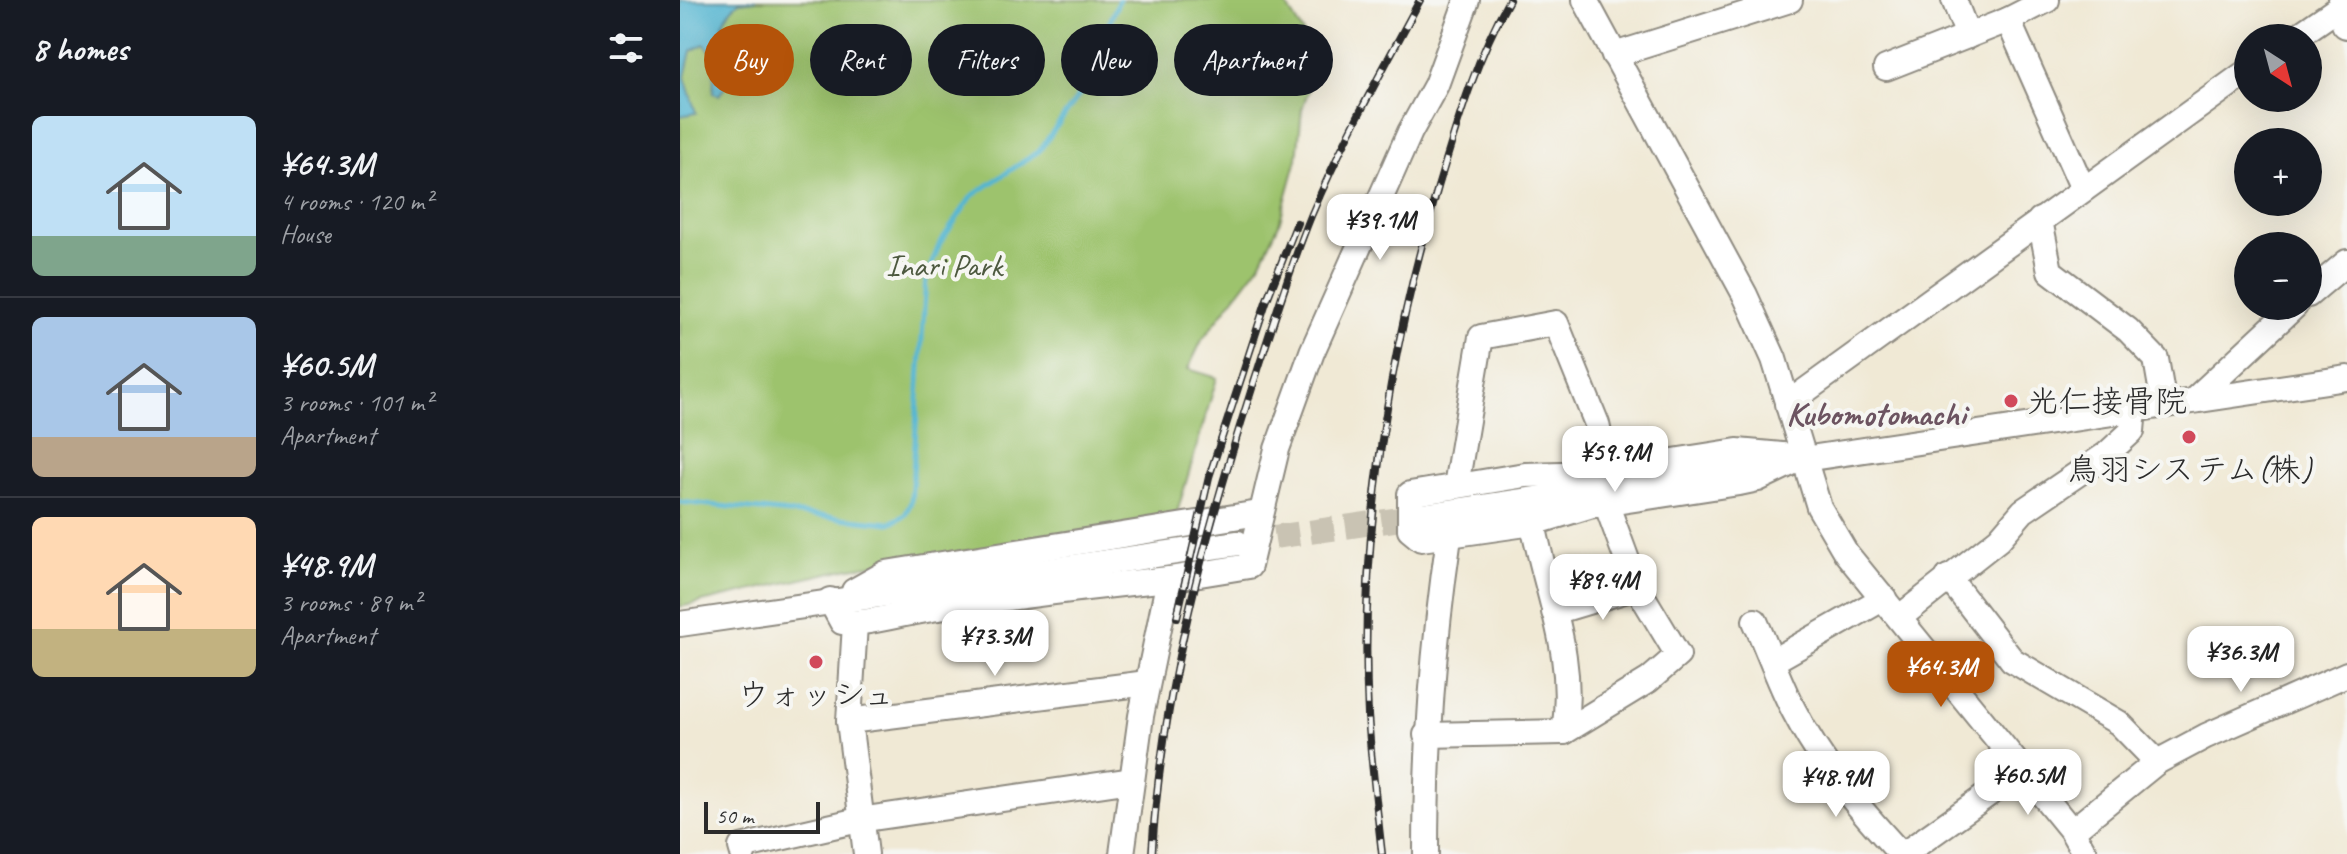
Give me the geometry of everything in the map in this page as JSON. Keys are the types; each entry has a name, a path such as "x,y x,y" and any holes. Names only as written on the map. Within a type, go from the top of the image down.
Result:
{"street":[{"path":"836,599 842,622 855,624 882,616 1045,591 1169,579 1249,566 1259,513 1312,352 1410,132 1436,85 1467,0"},
{"path":"1585,0 1745,295 1774,359 1819,507 1846,553 2072,831 2085,854"},
{"path":"1614,55 1790,0"},
{"path":"1954,0 1968,36"},
{"path":"1886,68 2008,20 2044,1"},
{"path":"2318,24 2345,7"},
{"path":"2008,20 2083,189"},
{"path":"1787,404 2234,81"},
{"path":"2040,220 2050,271 2128,330 2156,359 2164,405"},
{"path":"2322,283 2347,262"},
{"path":"2194,400 2280,320"},
{"path":"1456,486 1481,337 1556,323 1597,424 1607,471"},
{"path":"1422,516 2347,378"},
{"path":"1900,617 1999,539 2023,511 2107,454 2132,431 2134,409"},
{"path":"1737,451 1804,457 1758,479 1606,503 1533,523 1421,539 1410,530 1410,494 1525,475 1607,471 1737,451"},
{"path":"1426,735 1564,732 1649,680 1678,655 1637,587 1606,503"},
{"path":"836,599 886,573 1259,513"},
{"path":"1533,523 1565,645 1568,705 1564,732"},
{"path":"1426,854 1426,735 1434,640 1449,537"},
{"path":"680,624 1238,543"},
{"path":"1948,577 2012,660 2119,723 2157,762"},
{"path":"1122,854 1147,683 1169,579"},
{"path":"1554,612 1637,587"},
{"path":"1773,661 1884,598"},
{"path":"1755,621 1794,710 1817,749 1852,801 1902,854 2021,771"},
{"path":"855,624 849,721 859,820 866,854"},
{"path":"2072,831 2157,762 2206,736 2347,674"},
{"path":"849,721 1147,683"},
{"path":"743,854 741,847 859,820 1132,780"}],"green space":[{"name":"Inari Park","path":"680,0 1283,0 1297,24 1174,24 1174,96 1306,96 1302,109 1297,159 1279,224 1260,264 1202,340 1188,369 1217,378 1176,516 1171,522 850,568 680,607"}],"water":[{"path":"680,0 756,0 739,2 723,24 704,24 704,44 691,51 685,77 696,113 680,116"}],"waterway":[{"path":"680,502 890,523 905,515 911,502 926,278 940,243 972,196 1039,151 1079,95 1119,0"}],"tunnel":[{"path":"1239,542 1422,516"}],"railway":[{"path":"1152,854 1157,794 1175,674 1203,556 1236,439 1311,216 1349,134 1420,0"},
{"path":"1382,854 1369,732 1366,648 1368,581 1381,448 1405,316 1438,187 1477,68 1509,0"},
{"path":"1177,617 1209,477 1266,302 1297,223"}],"place":[{"name":"光仁接骨院","path":"2011,401"},
{"name":"鳥羽システム(株)","path":"2189,437"},
{"name":"ウォッシュ","path":"816,662"}],"district":[{"name":"Kubomotomachi","path":"1876,413"}]}
